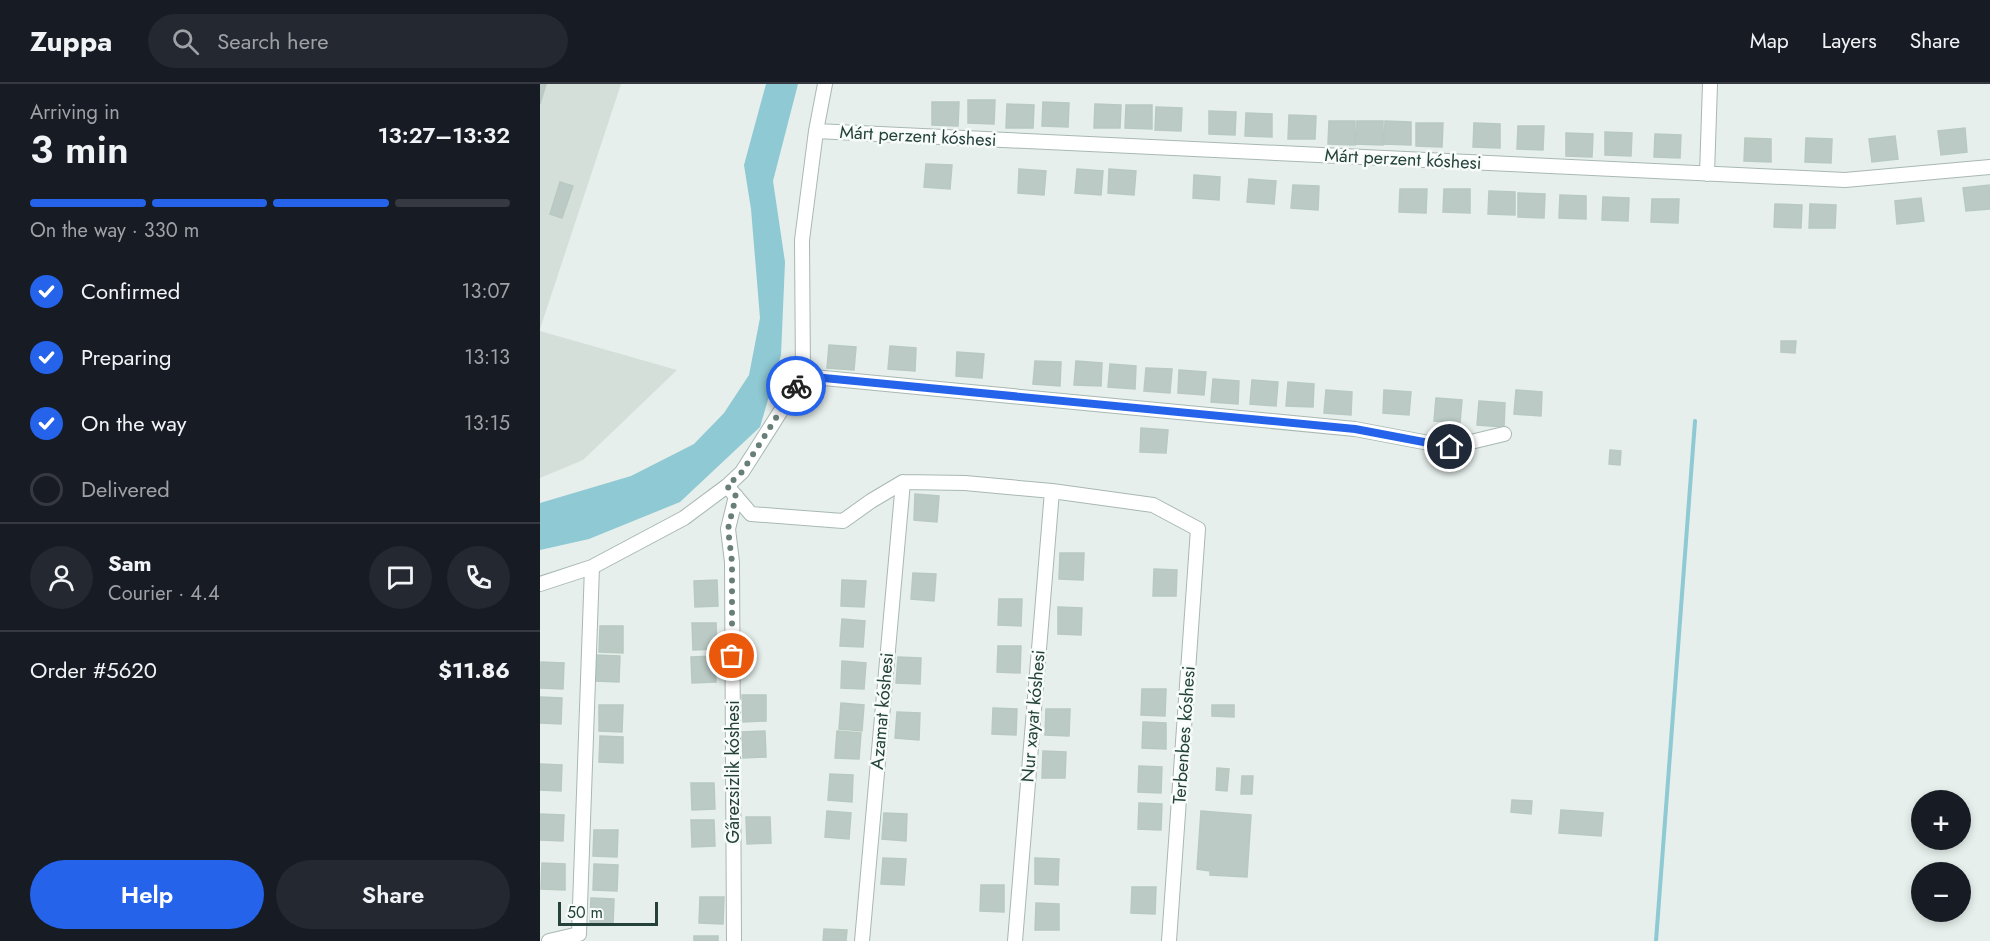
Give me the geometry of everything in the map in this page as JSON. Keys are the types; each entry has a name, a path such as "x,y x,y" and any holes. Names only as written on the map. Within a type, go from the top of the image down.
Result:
{"street":[{"path":"540,584 592,567 732,491 803,376 802,240 816,131 825,84"},
{"path":"1707,174 1710,84"},
{"name":"Márt perzent kóshesi","path":"816,131 1845,180 1990,167"},
{"path":"803,376 1355,429 1450,447 1504,434"},
{"path":"732,491 751,514 843,521 903,482 965,483 1052,491"},
{"name":"Azamat kóshesi","path":"862,941 903,482"},
{"name":"Ǵárezsizlik kóshesi","path":"732,491 728,529 732,562 734,941"},
{"name":"Terbenbes kóshesi","path":"1052,491 1153,504 1198,529 1169,941"},
{"name":"Nur xayat kóshesi","path":"1015,941 1052,491"},
{"path":"549,941 579,934 592,567"}],"shaded area":[{"path":"540,84 621,84 540,329"},
{"path":"540,331 677,370 583,460 540,478"}],"water":[{"path":"766,84 798,84 773,181 785,262 781,355 760,427 680,502 589,539 540,550 540,503 631,476 694,444 724,413 749,375 760,318 751,209 744,165"}],"building":[{"path":"540,84 546,84 540,104"},
{"path":"968,100 995,100 994,124 968,123"},
{"path":"932,102 959,102 958,126 932,125"},
{"path":"1043,102 1069,103 1068,127 1042,126"},
{"path":"1007,104 1034,105 1033,128 1006,128"},
{"path":"1095,104 1121,105 1120,128 1094,128"},
{"path":"1126,105 1152,105 1152,129 1125,128"},
{"path":"1156,107 1182,108 1181,131 1155,130"},
{"path":"1209,111 1236,112 1235,135 1209,134"},
{"path":"1246,113 1272,114 1272,137 1245,136"},
{"path":"1289,115 1316,116 1315,139 1288,139"},
{"path":"1329,121 1355,121 1355,145 1328,144"},
{"path":"1357,121 1383,121 1383,145 1356,144"},
{"path":"1385,121 1411,122 1411,145 1384,144"},
{"path":"1416,123 1443,123 1442,147 1416,146"},
{"path":"1474,123 1500,124 1500,148 1473,147"},
{"path":"1518,126 1544,126 1543,150 1517,149"},
{"path":"1965,128 1967,152 1941,155 1938,131"},
{"path":"1605,132 1632,133 1631,156 1605,155"},
{"path":"1566,133 1593,134 1592,157 1566,156"},
{"path":"1655,134 1681,135 1680,158 1654,157"},
{"path":"1895,136 1898,159 1872,162 1869,139"},
{"path":"1745,138 1771,139 1771,162 1744,161"},
{"path":"1806,138 1832,139 1831,163 1805,162"},
{"path":"926,164 952,165 950,189 924,187"},
{"path":"1019,169 1046,171 1044,195 1018,193"},
{"path":"1077,169 1103,171 1101,195 1075,193"},
{"path":"1109,169 1136,171 1134,195 1108,193"},
{"path":"1194,175 1220,177 1219,200 1193,198"},
{"path":"1249,179 1276,181 1274,204 1247,202"},
{"path":"560,182 573,186 562,218 550,214"},
{"path":"1293,185 1319,186 1318,210 1291,208"},
{"path":"1989,185 1990,209 1966,211 1963,188"},
{"path":"1400,189 1427,189 1426,213 1399,212"},
{"path":"1444,189 1470,189 1470,213 1443,212"},
{"path":"1489,191 1515,192 1515,215 1488,214"},
{"path":"1518,193 1545,194 1544,218 1518,217"},
{"path":"1560,195 1586,196 1586,219 1559,218"},
{"path":"1603,197 1629,198 1628,221 1602,220"},
{"path":"1921,198 1924,221 1897,224 1895,201"},
{"path":"1652,199 1679,199 1678,223 1651,222"},
{"path":"1775,204 1802,205 1801,228 1774,227"},
{"path":"1810,204 1836,205 1835,228 1809,228"},
{"path":"1781,341 1796,341 1795,353 1781,352"},
{"path":"829,345 856,347 854,370 827,368"},
{"path":"890,346 916,348 915,371 888,369"},
{"path":"957,352 984,354 982,378 956,376"},
{"path":"1035,361 1061,362 1060,386 1033,384"},
{"path":"1076,361 1102,363 1101,386 1074,385"},
{"path":"1110,364 1136,366 1135,389 1108,387"},
{"path":"1146,368 1172,369 1170,393 1144,391"},
{"path":"1179,370 1206,372 1204,395 1178,393"},
{"path":"1213,379 1239,381 1238,404 1211,402"},
{"path":"1252,380 1278,382 1276,406 1250,404"},
{"path":"1288,382 1314,384 1313,407 1286,406"},
{"path":"1326,390 1352,392 1351,415 1324,413"},
{"path":"1384,390 1411,392 1409,415 1383,413"},
{"path":"1516,390 1542,392 1541,416 1514,414"},
{"path":"1436,398 1462,400 1460,423 1434,421"},
{"path":"1479,401 1505,403 1504,427 1477,425"},
{"path":"1141,428 1168,430 1166,453 1140,452"},
{"path":"1610,450 1621,451 1620,465 1609,464"},
{"path":"915,494 939,496 937,522 914,520"},
{"path":"1060,553 1084,553 1083,580 1059,579"},
{"path":"1154,569 1177,570 1176,596 1153,596"},
{"path":"913,573 936,574 934,601 911,599"},
{"path":"717,580 718,606 695,607 694,581"},
{"path":"842,580 866,581 864,607 841,606"},
{"path":"999,599 1022,599 1021,626 998,625"},
{"path":"1058,607 1082,608 1081,635 1058,634"},
{"path":"842,619 865,621 863,647 840,646"},
{"path":"692,623 716,623 717,649 693,650"},
{"path":"600,626 623,626 623,653 599,652"},
{"path":"998,646 1021,646 1020,673 997,672"},
{"path":"596,655 620,656 619,682 595,681"},
{"path":"715,656 716,682 692,683 691,657"},
{"path":"898,657 921,658 920,684 896,683"},
{"path":"842,661 866,663 864,689 841,688"},
{"path":"541,662 564,663 563,689 540,688"},
{"path":"1142,689 1166,689 1165,716 1141,715"},
{"path":"742,695 766,695 766,721 743,722"},
{"path":"540,697 562,698 561,724 540,723"},
{"path":"841,703 864,705 862,731 839,729"},
{"path":"599,705 623,705 622,732 599,731"},
{"path":"1212,705 1234,705 1234,717 1212,716"},
{"path":"993,708 1017,709 1016,735 992,734"},
{"path":"1046,709 1070,709 1069,736 1045,735"},
{"path":"897,712 920,713 919,740 895,738"},
{"path":"1143,722 1166,723 1166,749 1142,748"},
{"path":"765,731 766,757 743,758 742,732"},
{"path":"837,731 861,733 859,759 835,758"},
{"path":"600,736 623,737 623,763 599,762"},
{"path":"1043,751 1066,752 1065,778 1042,778"},
{"path":"540,764 562,765 561,791 540,790"},
{"path":"1139,766 1162,767 1161,793 1138,792"},
{"path":"1217,768 1229,769 1227,791 1216,790"},
{"path":"830,774 853,775 852,802 828,800"},
{"path":"1242,776 1253,776 1252,794 1241,794"},
{"path":"691,783 714,783 715,809 692,810"},
{"path":"1512,800 1532,801 1531,814 1511,812"},
{"path":"1139,803 1162,804 1161,830 1138,829"},
{"path":"1561,810 1603,813 1601,836 1559,833"},
{"path":"827,811 851,813 849,839 825,837"},
{"path":"1201,811 1251,815 1247,877 1210,875 1210,871 1197,869"},
{"path":"884,813 907,814 906,841 882,839"},
{"path":"540,814 564,815 563,841 540,840"},
{"path":"746,817 770,817 771,843 747,844"},
{"path":"691,820 714,820 715,846 692,847"},
{"path":"594,830 618,830 617,857 593,856"},
{"path":"883,858 906,859 904,885 881,884"},
{"path":"1035,858 1059,859 1058,885 1035,884"},
{"path":"542,863 565,864 565,890 541,889"},
{"path":"594,864 618,865 617,891 593,890"},
{"path":"981,885 1004,885 1004,912 980,911"},
{"path":"1132,887 1156,887 1155,914 1131,913"},
{"path":"700,897 724,897 723,924 699,923"},
{"path":"591,898 614,899 613,925 590,924"},
{"path":"1036,903 1059,904 1059,930 1035,930"},
{"path":"824,929 847,930 846,941 823,941"},
{"path":"694,936 718,936 718,941 694,941"}],"waterway":[{"path":"1656,941 1695,421"}],"way so far":[{"path":"732,656 732,562 728,529 736,496 727,486 742,472 796,386"}],"route":[{"path":"796,386 803,376 893,384 1355,429 1450,447"}]}
